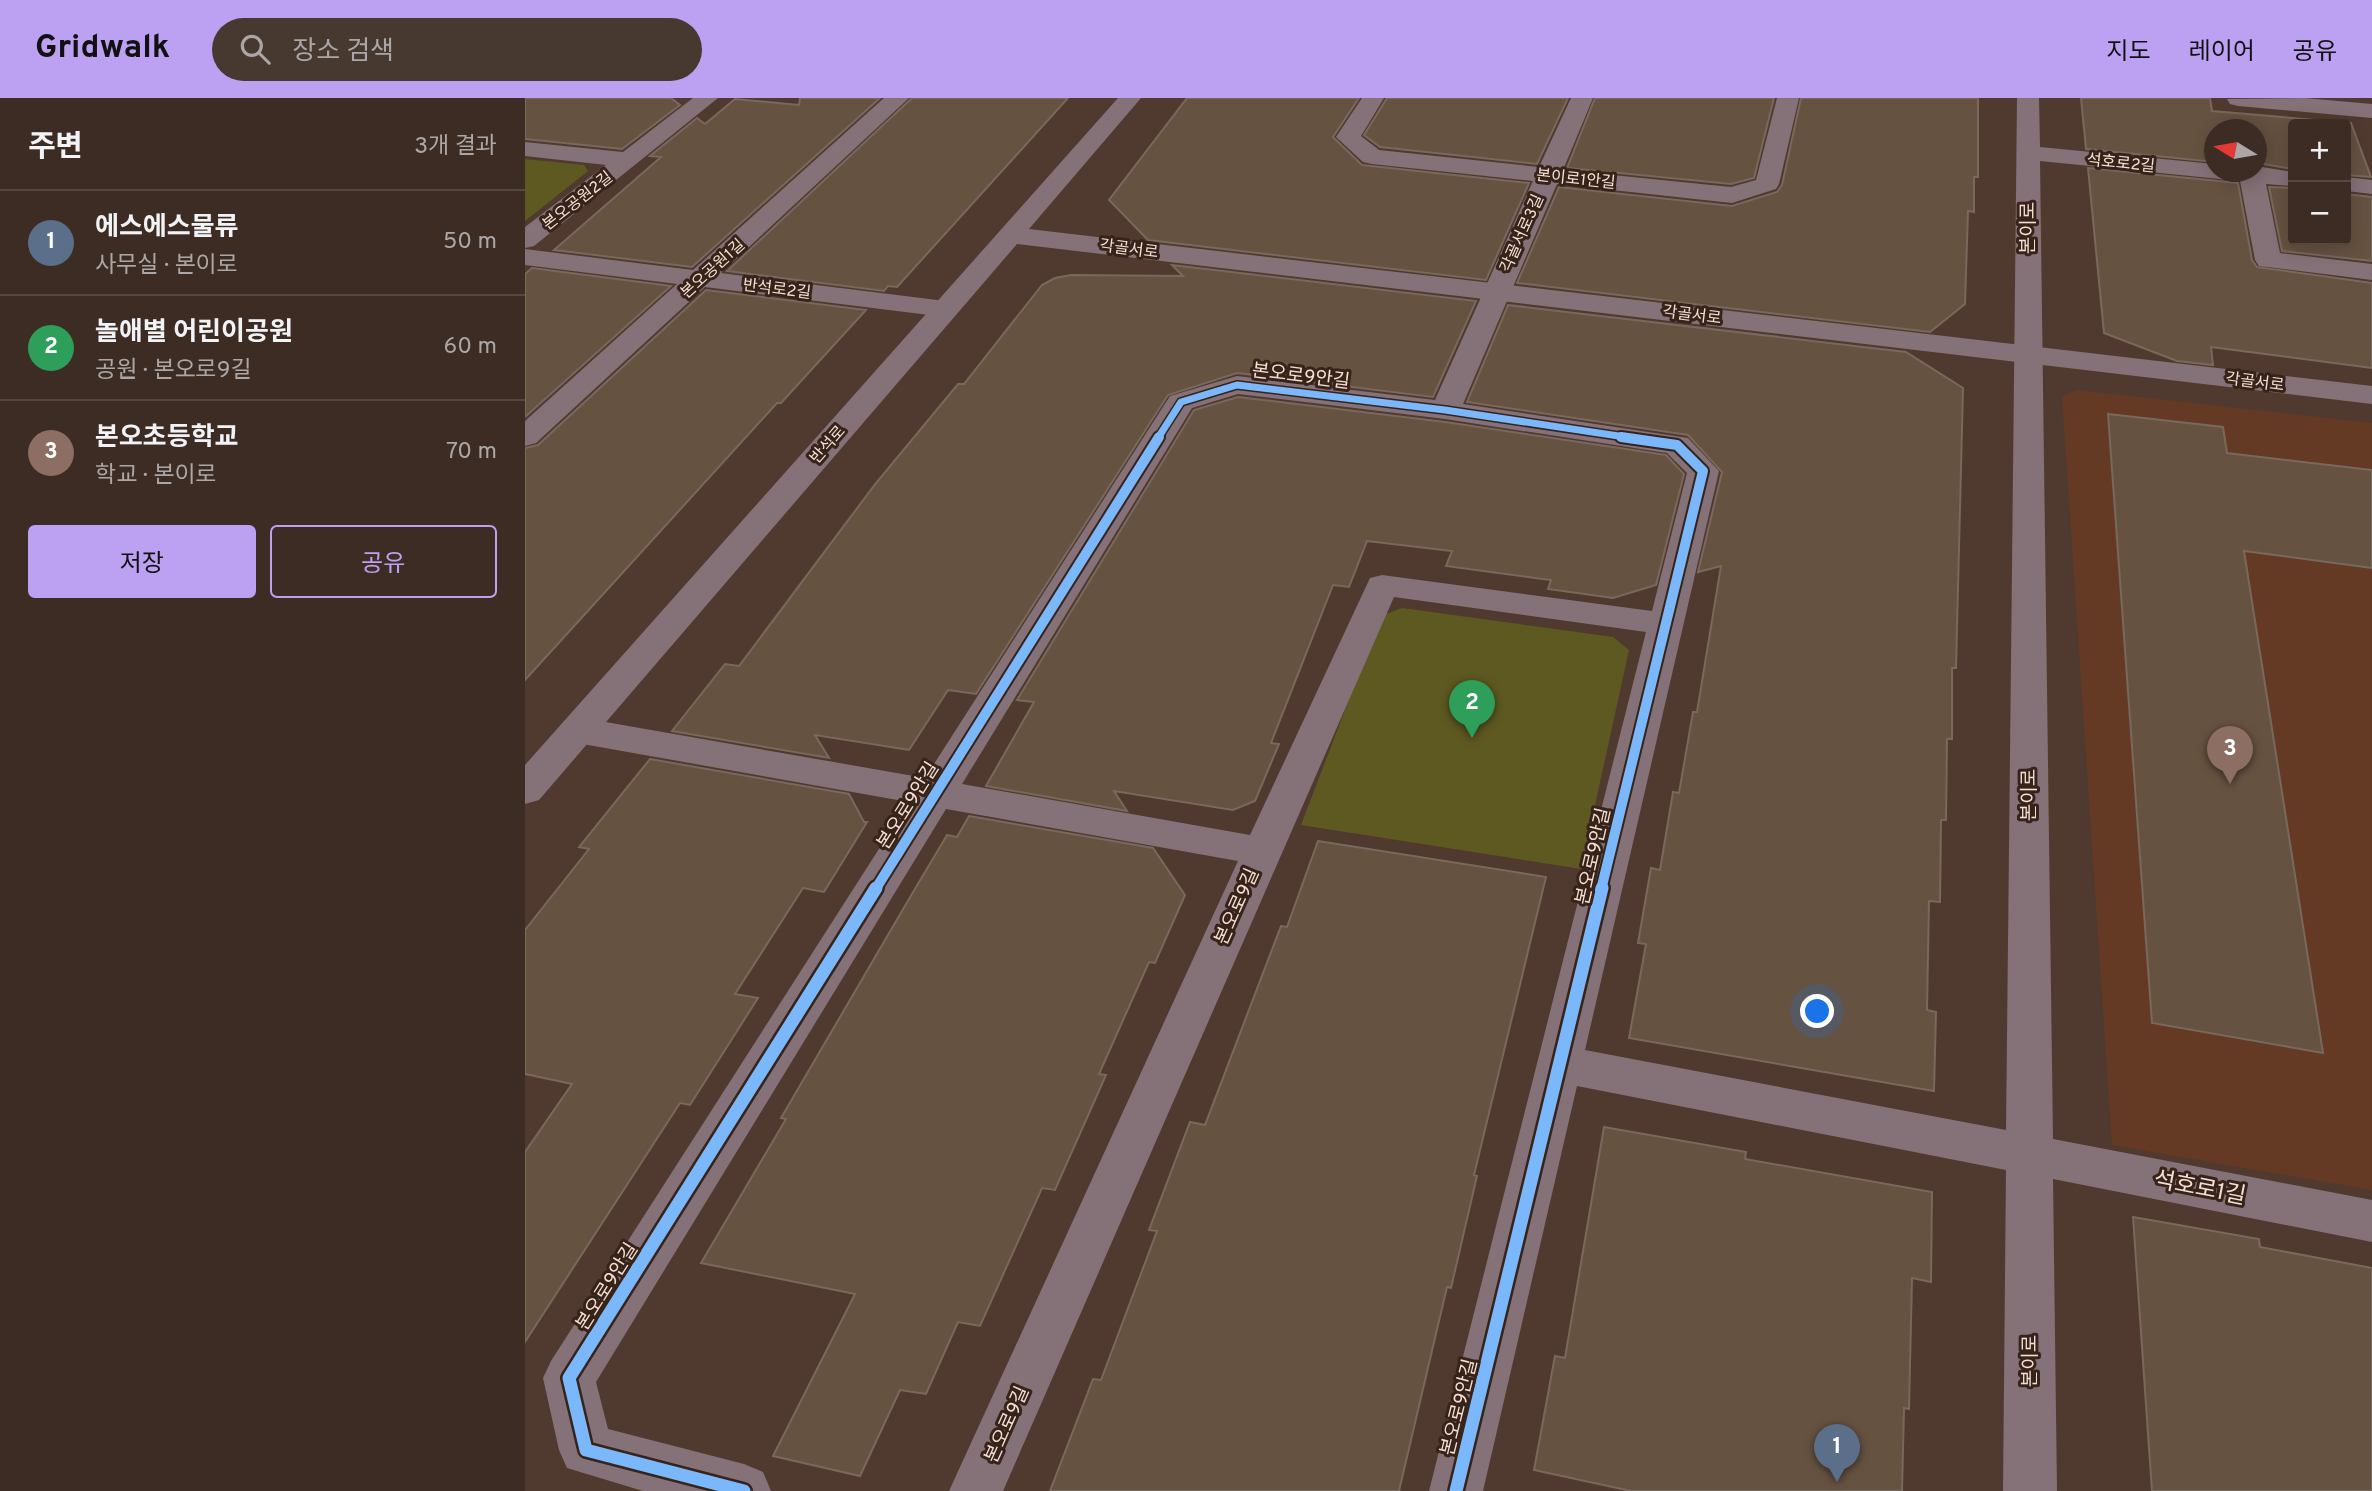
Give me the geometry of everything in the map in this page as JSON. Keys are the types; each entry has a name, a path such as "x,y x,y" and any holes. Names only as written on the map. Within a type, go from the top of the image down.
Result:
{"street":[{"name":"본오공원2길","path":"525,240 707,98"},
{"name":"본오공원1길","path":"525,437 898,98"},
{"name":"반석로","path":"525,790 1131,98"},
{"name":"본이로1안길","path":"1373,98 1348,137 1372,157 1732,195 1766,184 1788,98"},
{"name":"각골서로3길","path":"1445,410 1495,290 1581,98"},
{"name":"본이로","path":"2028,98 2030,1491"},
{"path":"2239,105 2372,111"},
{"name":"본오공원2길","path":"525,149 629,160"},
{"name":"석호로2길","path":"2028,153 2204,170"},
{"name":"석호로2길","path":"2267,175 2288,178"},
{"path":"2253,182 2268,260 2372,272"},
{"path":"2351,185 2372,187"},
{"name":"각골서로","path":"1011,235 2372,395"},
{"name":"반석로2길","path":"525,257 945,309"},
{"name":"본오로9안길","path":"744,1491 586,1450 569,1378 1181,402 1237,385 1445,410 1677,445 1703,471 1456,1491"},
{"name":"본오로9길","path":"977,1491 1382,585 1666,624"},
{"path":"577,730 1261,851"},
{"name":"석호로1길","path":"1560,1064 2372,1222"}],"shaded area":[{"path":"525,159 584,165 588,171 525,221"},
{"path":"2077,390 2372,423 2372,1190 2112,1145 2062,396"},
{"path":"1402,608 1613,637 1629,650 1581,869 1301,825 1381,616"}],"building":[{"path":"525,98 671,98 680,105 622,149 525,139"},
{"path":"800,98 880,98 692,267 554,250 661,157 650,156 697,118 705,124 735,99 799,105"},
{"path":"912,98 1068,98 897,287 888,286 884,291 727,271"},
{"path":"1187,98 1359,98 1333,137 1362,165 1529,183 1486,280 1148,240 1109,200"},
{"path":"1387,98 1568,98 1537,164 1380,147 1364,135"},
{"path":"1595,98 1774,98 1754,178 1731,184 1567,168"},
{"path":"1801,98 1978,98 1978,177 1974,177 1974,212 1968,211 1965,304 1930,332 1517,283 1559,187 1732,206 1777,192 1782,185"},
{"path":"2081,98 2210,98 2212,111 2305,119 2288,119 2288,168 2267,165 2267,119 2204,119 2204,161 2086,149"},
{"path":"2351,123 2371,177 2351,175"},
{"path":"2088,168 2204,180 2204,182 2238,183 2252,260 2257,267 2372,283 2372,368 2211,347 2213,365 2177,361 2104,333"},
{"path":"2269,187 2288,188 2288,245 2351,245 2351,195 2372,197 2372,261 2282,251"},
{"path":"1172,265 1476,301 1433,397 1237,373 1168,395 976,694 948,690 909,750 815,735 829,758 672,731 725,664 739,666 876,483 958,384 964,384 1042,285 1055,278 1071,275 1183,276"},
{"path":"532,268 671,286 525,417 525,274"},
{"path":"706,290 866,310 781,403 777,403 525,680 525,448 538,445"},
{"path":"1508,305 1906,352 1963,388 1956,668 1952,668 1952,739 1947,739 1946,820 1941,820 1940,902 1929,901 1927,1010 1936,1012 1934,1091 1629,1038 1646,944 1638,943 1651,868 1660,870 1673,792 1679,793 1693,712 1697,712 1721,566 1698,572 1722,472 1688,435 1467,402"},
{"path":"1238,397 1445,422 1666,455 1684,474 1656,585 1613,598 1548,589 1551,580 1446,566 1452,551 1367,541 1349,587 1333,585 1271,743 1279,744 1255,801 1233,810 1114,791 1127,811 986,786 1034,702 1017,700 1194,410"},
{"path":"2108,414 2223,427 2227,453 2372,470 2372,568 2244,551 2323,1053 2152,1023"},
{"path":"650,759 849,794 864,822 867,822 824,892 803,888 735,994 758,998 690,1105 680,1103 525,1342 525,1152 572,1084 525,1074 525,930 589,849 579,847"},
{"path":"969,816 1153,848 1185,895 1155,963 1149,962 1099,1074 1106,1075 1055,1190 1042,1188 980,1326 958,1322 926,1394 900,1390 860,1476 773,1456 855,1294 701,1263 786,1119 781,1118 947,835 957,837"},
{"path":"1318,841 1546,877 1474,1175 1477,1176 1451,1288 1447,1287 1399,1491 1050,1491 1093,1379 1101,1380 1157,1231 1149,1230 1190,1122 1205,1125 1281,926 1287,927"},
{"path":"1604,1127 1746,1152 1745,1159 1932,1192 1931,1282 1912,1278 1909,1409 1904,1408 1902,1491 1631,1491 1534,1470 1555,1356 1565,1358"},
{"path":"2133,1217 2259,1239 2260,1247 2372,1268 2372,1491 2152,1491"}],"cycle path":[{"path":"744,1491 586,1450 569,1378 1181,402 1237,385 1445,410 1677,445 1703,471 1456,1491"}],"place":[{"name":"놀애별 어린이공원","path":"1472,738"},
{"name":"본오초등학교","path":"2230,784"},
{"name":"에스에스물류","path":"1837,1482"}]}
